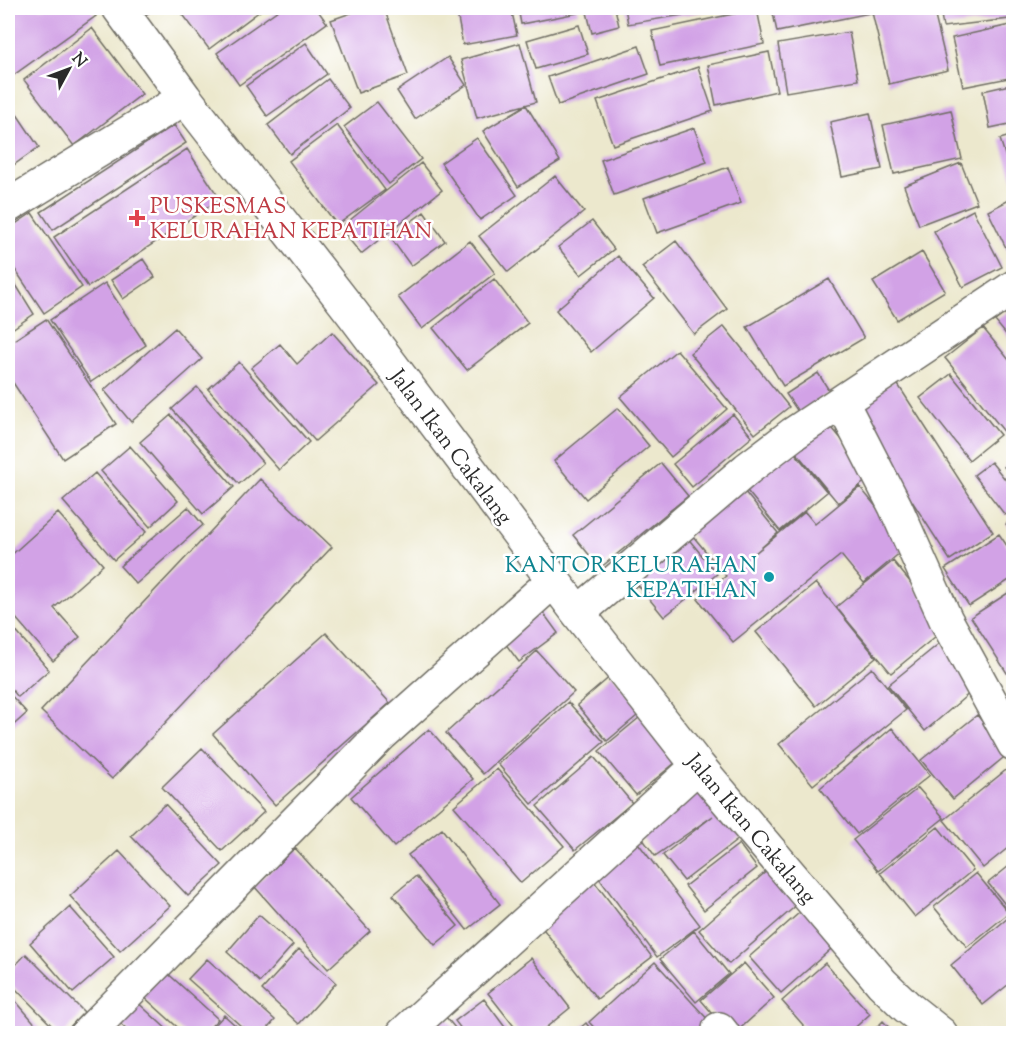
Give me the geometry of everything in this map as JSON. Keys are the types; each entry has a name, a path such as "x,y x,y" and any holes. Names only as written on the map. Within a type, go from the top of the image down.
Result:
{"street":[{"name":"Jalan Ikan Cakalang","path":"119,8 553,581 698,766 882,983 907,1007 941,1034"},
{"path":"8,206 185,98"},
{"path":"578,613 747,468 1014,287"},
{"path":"842,403 895,506 946,620 1014,744"},
{"path":"87,1034 382,734 553,581"},
{"path":"403,1034 698,766"}],"building":[{"path":"12,8 90,8 96,16 8,79 8,11"},
{"path":"140,8 157,8 145,15"},
{"path":"178,8 264,8 209,49"},
{"path":"281,8 316,8 327,23 239,85 217,53"},
{"path":"365,8 384,8 408,75 358,93 331,20"},
{"path":"456,8 511,8 517,35 463,45"},
{"path":"518,8 577,8 578,13 521,24"},
{"path":"586,8 615,8 619,26 592,33"},
{"path":"625,8 707,8 708,11 628,24"},
{"path":"772,8 869,8 870,13 777,32"},
{"path":"871,8 933,8 948,70 889,84"},
{"path":"940,8 1007,8 1009,19 943,27"},
{"path":"757,9 764,44 660,66 652,31"},
{"path":"579,25 588,54 536,69 527,40"},
{"path":"1010,25 1014,43 1014,77 963,87 952,38"},
{"path":"92,28 142,94 74,146 24,80"},
{"path":"849,32 858,80 786,92 778,44"},
{"path":"306,43 327,74 267,116 246,86"},
{"path":"520,43 536,102 477,118 461,60"},
{"path":"639,46 649,74 558,105 548,77"},
{"path":"769,52 777,91 716,105 708,65"},
{"path":"448,57 466,85 415,119 397,91"},
{"path":"698,67 713,111 613,145 597,101"},
{"path":"328,79 350,108 290,154 268,125"},
{"path":"1014,84 1014,123 990,128 983,91"},
{"path":"8,101 39,147 8,169"},
{"path":"377,102 421,159 389,184 344,127"},
{"path":"526,105 560,161 518,187 483,131"},
{"path":"951,110 962,159 894,174 883,125"},
{"path":"870,113 882,169 842,177 830,122"},
{"path":"174,125 186,143 53,230 41,212"},
{"path":"337,125 385,190 337,225 289,161"},
{"path":"694,128 707,162 614,195 601,160"},
{"path":"1014,135 1014,180 1013,180 1000,139"},
{"path":"477,138 517,195 480,220 441,163"},
{"name":"PUSKESMAS KELURAHAN KEPATIHAN","path":"187,149 220,199 88,287 54,237"},
{"path":"421,163 442,190 361,254 340,228"},
{"path":"961,163 977,203 919,225 904,186"},
{"path":"728,167 741,203 657,233 644,198"},
{"path":"555,176 584,212 508,272 479,236"},
{"path":"1011,199 1014,204 1014,256 1011,258 988,211"},
{"path":"973,210 1002,267 963,287 934,231"},
{"path":"424,212 445,241 411,266 390,237"},
{"path":"32,213 82,287 44,313 8,259 8,229"},
{"path":"592,221 614,249 581,275 558,247"},
{"path":"470,241 495,273 422,329 398,297"},
{"path":"676,241 727,309 694,334 642,267"},
{"path":"922,252 945,291 897,320 873,282"},
{"path":"618,256 654,298 591,352 556,310"},
{"path":"143,259 155,277 123,299 111,280"},
{"path":"8,272 34,314 12,329 8,322"},
{"path":"494,279 528,323 467,370 433,328"},
{"path":"829,279 864,338 783,386 747,327"},
{"path":"105,283 146,345 91,382 50,320"},
{"path":"1014,307 1014,344 995,321"},
{"path":"46,319 116,424 63,459 8,375 8,344"},
{"path":"724,326 789,407 755,434 690,353"},
{"path":"175,328 202,359 131,422 104,390"},
{"path":"983,328 1014,366 1014,428 1006,434 945,358"},
{"path":"332,332 379,385 315,441 251,368 280,344 297,364"},
{"path":"677,350 727,409 671,457 620,397"},
{"path":"239,362 309,442 279,470 208,389"},
{"path":"818,373 830,392 799,413 786,394"},
{"path":"951,374 1000,435 969,460 920,398"},
{"path":"895,380 993,532 950,560 852,408"},
{"path":"197,387 263,463 239,484 172,409"},
{"path":"618,408 649,446 586,499 554,461"},
{"path":"733,414 752,437 692,487 673,464"},
{"path":"171,415 234,487 203,514 140,442"},
{"path":"823,417 872,476 838,503 790,445"},
{"path":"130,446 178,501 150,527 101,471"},
{"path":"791,448 827,492 780,531 744,487"},
{"path":"1014,460 1014,478 1004,467"},
{"path":"991,462 1014,490 1014,509 1005,515 974,475"},
{"path":"661,463 688,496 600,568 573,535"},
{"path":"95,473 146,532 114,560 63,501"},
{"path":"260,479 332,547 112,779 41,711"},
{"path":"736,481 778,533 754,554 805,512 815,524 860,487 908,546 864,583 841,555 733,642 698,599 726,576 683,524"},
{"path":"188,507 203,525 136,584 120,566"},
{"path":"58,513 103,565 54,608 80,637 53,661 8,609 8,558"},
{"path":"1014,518 1014,533 1006,524"},
{"path":"682,531 717,574 664,617 629,574"},
{"path":"999,534 1014,556 1014,577 969,606 945,569"},
{"path":"893,561 947,627 891,673 836,607"},
{"name":"KANTOR KELURAHAN KEPATIHAN","path":"816,583 876,657 816,706 756,632"},
{"path":"1014,589 1014,684 971,617"},
{"path":"539,607 558,633 519,662 499,635"},
{"path":"8,622 49,670 18,697 8,685"},
{"path":"326,633 390,703 275,805 213,734"},
{"path":"941,642 978,686 925,731 888,685"},
{"path":"537,651 574,692 483,774 446,733"},
{"path":"872,668 906,710 813,785 779,744"},
{"path":"612,675 643,711 607,741 577,705"},
{"path":"8,692 27,713 8,730"},
{"path":"568,702 604,742 532,804 498,764"},
{"path":"645,713 681,758 636,795 599,751"},
{"path":"977,715 1008,754 953,799 921,760"},
{"path":"892,728 930,775 857,834 820,788"},
{"path":"429,729 473,779 394,847 351,797"},
{"path":"202,748 264,812 222,851 162,787"},
{"path":"594,757 632,803 575,850 537,806"},
{"path":"497,769 564,846 521,883 454,806"},
{"path":"1006,770 1014,779 1014,843 983,868 944,820"},
{"path":"700,787 744,835 684,881 663,855 713,816 655,856 637,831"},
{"path":"918,788 944,818 878,871 853,840"},
{"path":"165,804 222,865 188,896 131,836"},
{"path":"938,827 973,870 915,917 880,873"},
{"path":"442,829 500,904 467,930 408,855"},
{"path":"632,835 700,925 657,957 590,866"},
{"path":"739,844 757,868 704,910 685,886"},
{"path":"295,848 370,931 328,969 254,886"},
{"path":"119,851 170,906 120,951 70,896"},
{"path":"1014,862 1014,903 1008,908 988,883"},
{"path":"776,863 806,897 729,964 699,930"},
{"path":"976,873 1009,913 967,947 934,907"},
{"path":"416,876 458,926 435,945 393,895"},
{"path":"590,876 652,957 597,999 534,917"},
{"path":"807,906 839,942 781,993 749,957"},
{"path":"70,907 114,957 73,993 30,943"},
{"path":"1014,913 1014,980 983,1005 951,965"},
{"path":"259,915 293,945 260,982 227,952"},
{"path":"694,931 729,974 696,1002 660,959"},
{"path":"299,949 336,983 299,1024 262,990"},
{"path":"26,954 84,1012 63,1034 60,1034 8,981 8,973"},
{"path":"531,958 570,1008 538,1034 520,1034 488,993"},
{"path":"207,959 275,1020 263,1034 250,1034 188,979"},
{"path":"655,962 712,1024 702,1034 600,1034 589,1022"},
{"path":"744,963 774,998 734,1034 730,1034 701,1000"},
{"path":"825,963 870,1014 848,1034 811,1034 782,1001"},
{"path":"164,970 218,1019 204,1034 185,1034 142,995"},
{"path":"8,992 44,1034 8,1034"},
{"path":"133,998 172,1034 131,1034 115,1019"},
{"path":"484,999 510,1034 465,1034 455,1021"},
{"path":"441,1011 460,1034 414,1034"},
{"path":"224,1015 245,1034 207,1034"},
{"path":"111,1021 125,1034 99,1034"},
{"path":"883,1021 895,1034 870,1034"},
{"path":"586,1023 594,1034 573,1034"}],"place":[{"name":"PUSKESMAS KELURAHAN KEPATIHAN","path":"137,218"},
{"name":"KANTOR KELURAHAN KEPATIHAN","path":"769,577"}]}
